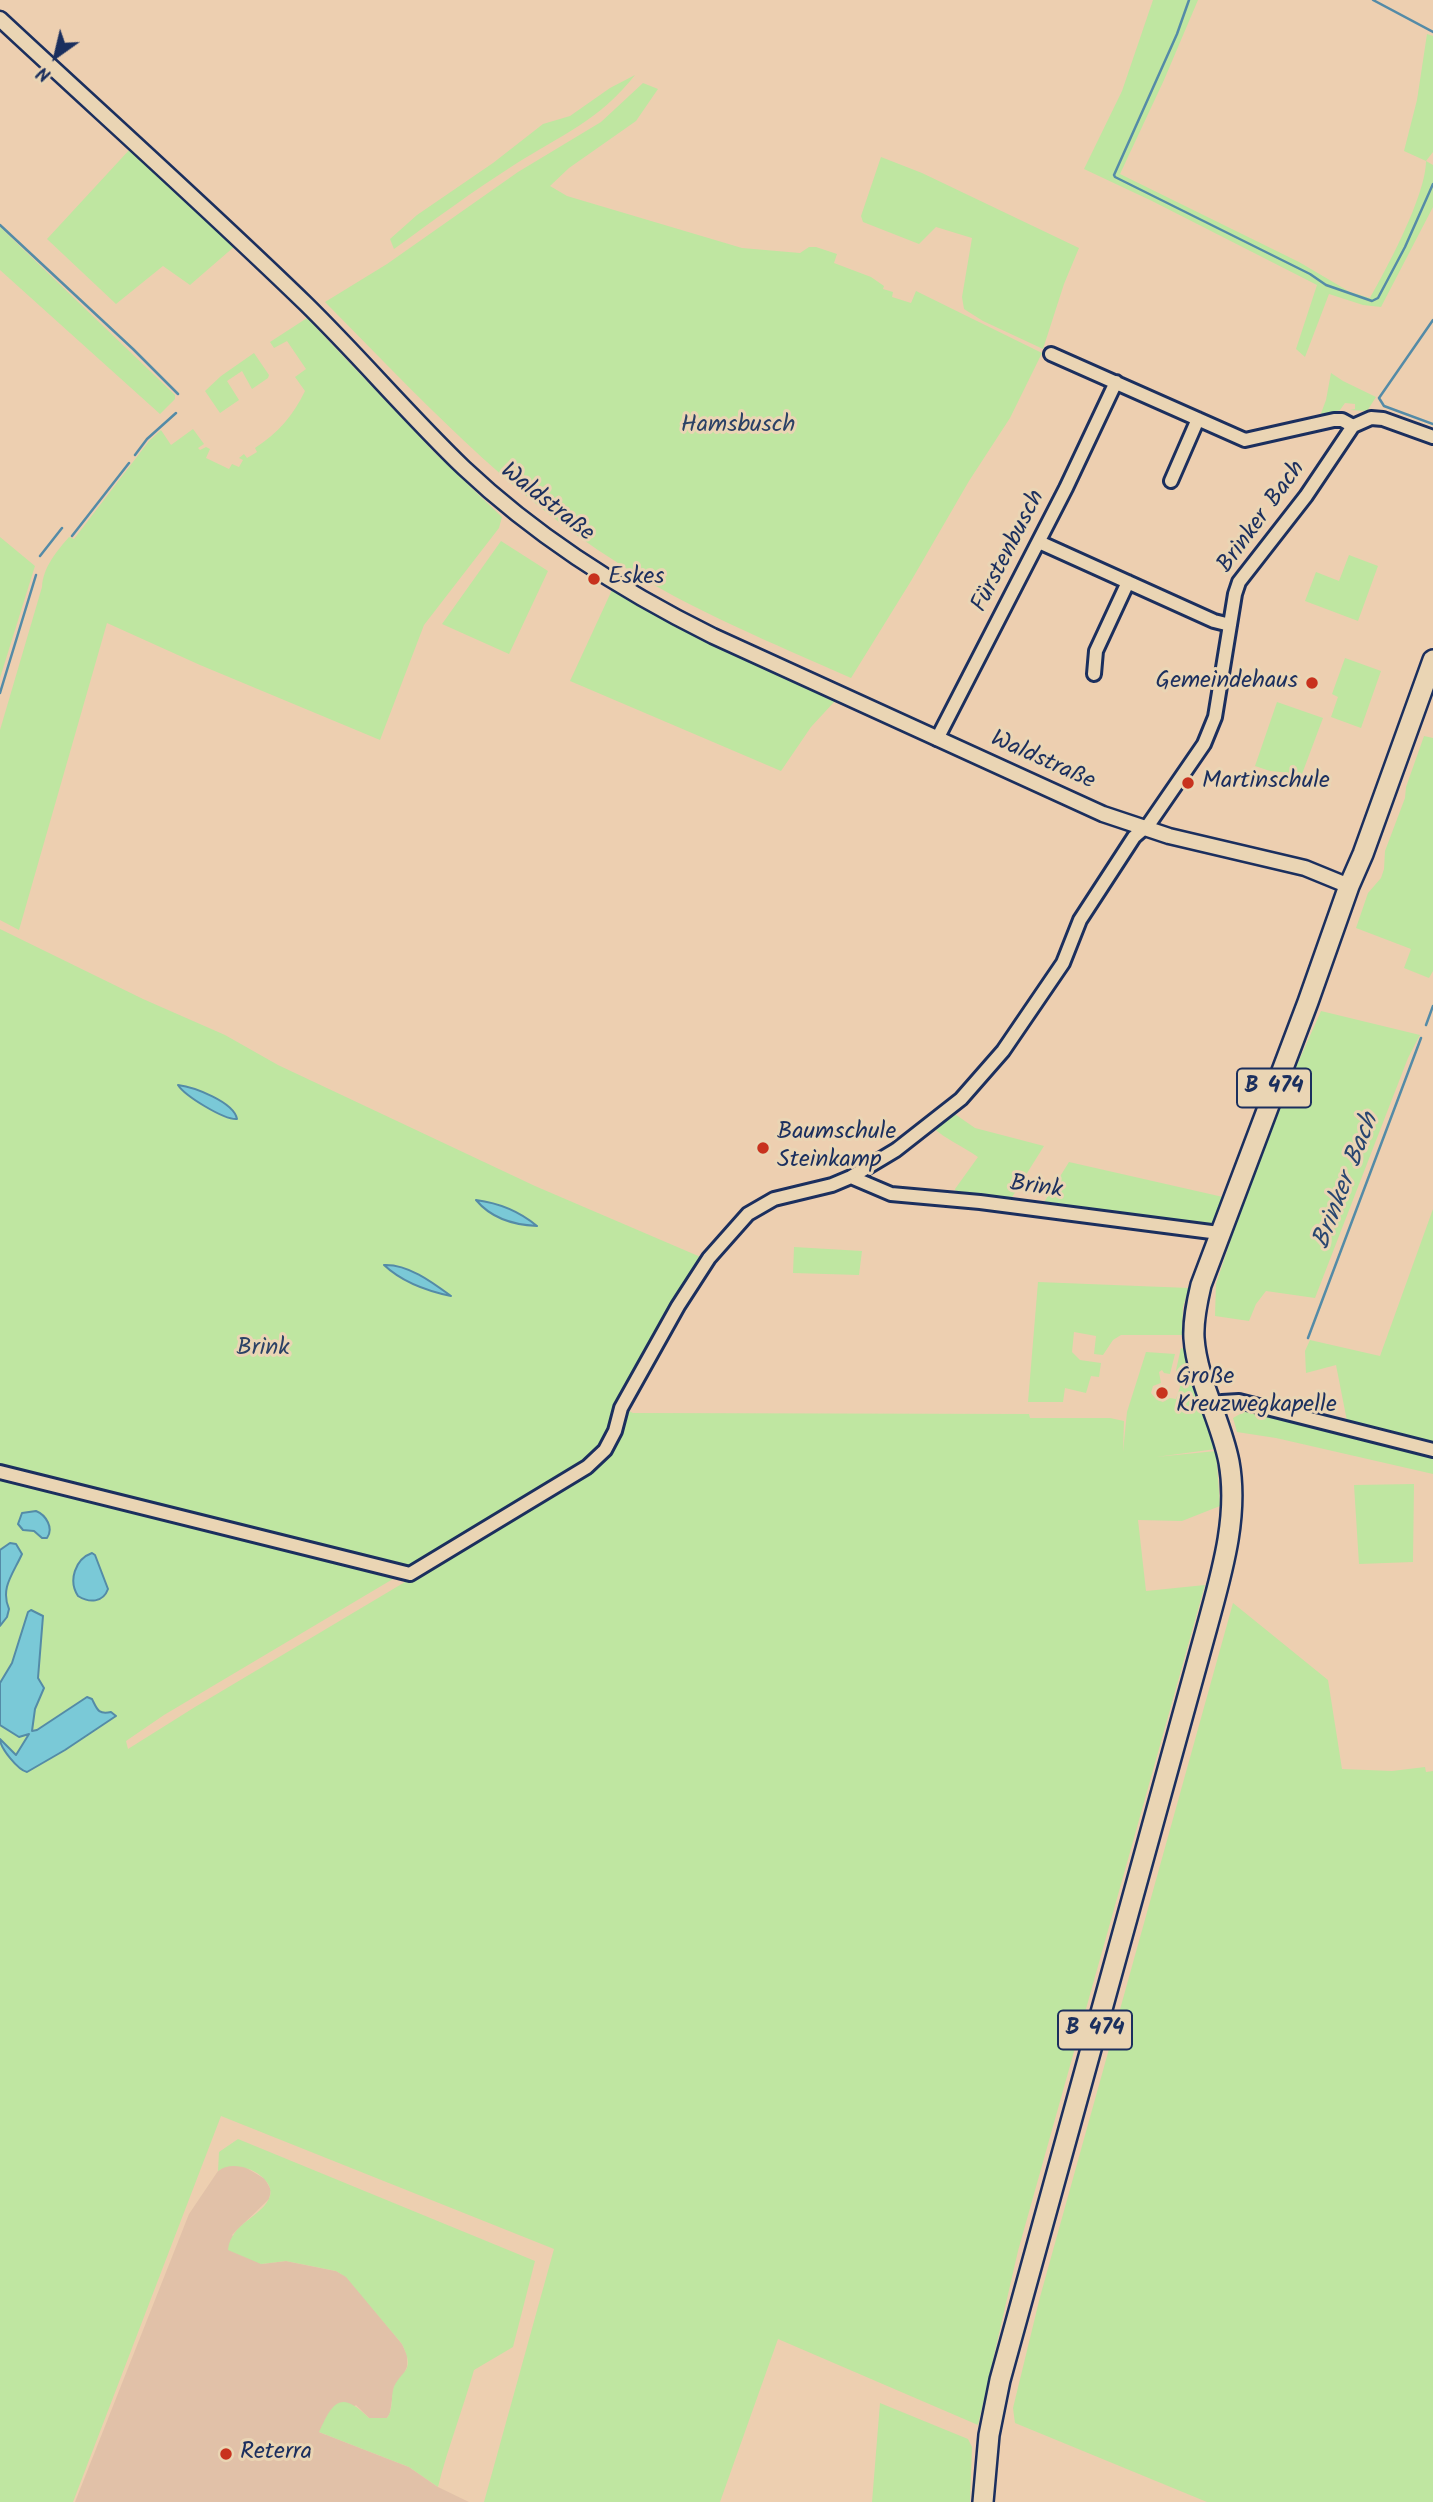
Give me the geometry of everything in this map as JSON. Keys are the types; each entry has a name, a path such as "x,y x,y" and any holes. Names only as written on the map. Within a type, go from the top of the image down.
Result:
{"main road":[{"name":"B 474","path":"983,2502 989,2435 1003,2369 1220,1578 1228,1534 1231,1487 1229,1464 1197,1357 1194,1323 1201,1284 1433,660"}],"street":[{"name":"Waldstraße","path":"0,19 309,307 465,468 546,537 617,585 681,620 1090,809 1143,829 1305,868 1349,886"},
{"path":"1051,354 1245,440 1335,420 1342,420 1353,426 1371,418 1383,419 1433,437"},
{"name":"Fürstenbusch","path":"937,739 1039,542 1116,382"},
{"path":"1171,481 1198,419"},
{"name":"Brinker Bach","path":"0,1472 410,1574 587,1467 605,1450 615,1431 621,1408 678,1306 709,1258 748,1214 775,1199 832,1185 851,1177 916,1135 961,1099 984,1076 1058,971 1080,920 1134,837 1149,824 1208,735 1215,718 1235,594 1241,577 1306,496 1353,426"},
{"path":"1039,542 1214,621 1230,625"},
{"path":"1094,674 1096,651 1128,582"},
{"name":"Brink","path":"851,1177 891,1194 979,1202 1219,1233"},
{"path":"1213,1405 1239,1401 1433,1450"}],"shaded area":[{"path":"240,2164 265,2179 271,2190 269,2199 232,2235 261,2264 286,2261 336,2271 347,2277 402,2344 407,2355 407,2367 394,2387 387,2418 369,2418 356,2405 319,2432 409,2467 438,2487 469,2502 75,2502 189,2214 218,2171 225,2166"}],"green space":[{"path":"1153,0 1198,0 1120,174 1299,262 1350,292 1370,298 1413,211 1420,193 1426,161 1433,165 1433,207 1381,307 1363,305 1329,294 1305,357 1296,349 1317,285 1084,169 1122,91"},
{"path":"1427,34 1433,36 1433,152 1426,161 1404,151 1417,100"},
{"path":"635,75 593,116 499,175 394,249 390,239 417,215 493,163 543,124 570,116 610,88"},
{"name":"Hamsbusch","path":"643,83 658,89 636,121 569,168 550,186 567,196 742,248 800,253 809,247 816,247 837,254 834,263 871,277 884,286 883,289 893,292 892,297 911,303 916,291 1042,353 1010,418 969,481 851,678 674,596 577,535 500,474 464,441 325,302 387,264 518,172 601,122"},
{"path":"131,148 235,246 190,285 163,266 116,304 47,239"},
{"path":"881,157 922,173 1079,248 1043,349 983,321 964,309 962,297 972,238 936,227 919,244 863,222 861,216"},
{"path":"0,227 175,395 175,399 160,414 0,270"},
{"path":"307,318 434,452 502,517 499,528 424,625 380,740 107,623 19,930 0,920 0,730 48,566 69,537 74,539 149,441 161,430 171,445 193,429 204,444 198,448 210,449 206,458 229,469 232,464 239,467 243,460 239,458 244,454 247,458 257,452 255,448 284,423 305,391 295,377 306,369 287,341 274,348 270,342"},
{"path":"254,353 269,375 268,378 252,389 242,371 227,381 239,400 220,413 205,391"},
{"path":"1331,373 1376,397 1367,411 1350,410 1355,409 1355,404 1345,403 1340,410 1320,416"},
{"path":"0,537 35,566 0,678"},
{"path":"501,541 548,571 509,654 442,624"},
{"path":"1349,555 1378,566 1358,621 1305,601 1316,572 1339,581"},
{"path":"612,590 652,613 835,701 811,727 781,771 570,681"},
{"path":"1345,658 1381,671 1361,728 1331,717 1338,697 1332,694"},
{"path":"1277,702 1323,718 1302,774 1270,771 1255,766"},
{"path":"1424,736 1433,738 1433,971 1429,978 1404,968 1411,949 1356,928 1368,893 1381,878 1385,851"},
{"path":"0,929 143,999 225,1035 278,1065 535,1186 703,1258 663,1318 605,1439 600,1456 164,1715 126,1741 128,1749 578,1479 607,1455 627,1410 633,1413 1029,1414 1030,1418 1110,1418 1124,1421 1123,1452 1127,1412 1146,1352 1175,1354 1170,1374 1162,1370 1159,1372 1161,1383 1153,1386 1151,1393 1163,1402 1170,1398 1176,1399 1180,1387 1176,1370 1181,1348 1190,1350 1196,1388 1216,1449 1156,1457 1216,1451 1220,1506 1182,1521 1138,1520 1146,1591 1205,1585 1018,2251 978,2425 778,2339 720,2502 484,2502 554,2249 221,2116 73,2502 0,2502"},
{"path":"1321,1011 1420,1035 1408,1058 1315,1298 1266,1291 1256,1304 1249,1321 1215,1316 1216,1284 1232,1236 1288,1085"},
{"path":"952,1112 975,1128 1044,1146 1009,1202 957,1196 955,1189 978,1157 932,1127"},
{"path":"1069,1162 1223,1197 1211,1228 1041,1207"},
{"path":"1433,1209 1433,1442 1347,1421 1336,1365 1306,1373 1305,1351 1310,1340 1380,1356"},
{"path":"794,1247 862,1251 859,1275 793,1273"},
{"path":"1038,1282 1189,1288 1183,1307 1182,1335 1121,1335 1113,1340 1103,1355 1094,1354 1096,1336 1074,1332 1072,1352 1080,1360 1101,1363 1099,1377 1091,1376 1086,1393 1065,1388 1063,1402 1028,1402"},
{"path":"1247,1410 1433,1455 1433,1474 1276,1438 1237,1432 1233,1418"},
{"path":"1414,1484 1413,1562 1359,1564 1354,1485"},
{"path":"1233,1603 1328,1680 1342,1769 1392,1771 1425,1767 1426,1772 1433,1771 1433,2502 1207,2502 1015,2423 1013,2408 1040,2297"},
{"path":"238,2139 535,2261 513,2347 474,2370 438,2487 409,2467 319,2432 329,2413 339,2403 351,2404 369,2418 387,2418 393,2390 408,2361 402,2344 346,2277 336,2271 286,2261 261,2264 228,2250 235,2233 261,2209 270,2196 267,2182 253,2171 235,2166 218,2171 219,2152"},
{"path":"880,2403 968,2439 972,2447 970,2502 872,2502"}],"water":[{"path":"178,1085 203,1092 221,1101 237,1119 223,1116 205,1106"},
{"path":"476,1200 508,1208 537,1226 504,1219 489,1212"},
{"path":"384,1265 411,1271 451,1296 415,1285"},
{"path":"36,1511 48,1522 50,1530 47,1538 42,1538 34,1531 23,1530 18,1524 22,1513"},
{"path":"10,1543 16,1544 22,1554 9,1581 6,1594 9,1609 0,1626 0,1550"},
{"path":"92,1553 108,1589 103,1597 91,1601 78,1596 74,1577 77,1565"},
{"path":"31,1610 43,1616 38,1678 44,1688 35,1709 32,1731 87,1697 92,1699 101,1712 111,1712 116,1716 27,1772 6,1753 1,1743 0,1739 16,1755 29,1734 19,1737 0,1725 0,1683 12,1663 28,1612"}],"waterway":[{"path":"1189,0 1115,177 1310,274 1326,285 1372,301 1378,298 1405,247 1433,184"},
{"path":"1373,0 1433,32"},
{"path":"0,225 178,394"},
{"name":"Brinker Bach","path":"1433,320 1379,398 1384,406 1433,424"},
{"path":"135,455 147,439 176,413"},
{"path":"72,536 129,463"},
{"path":"40,556 62,528"},
{"path":"0,693 36,575"},
{"name":"Brinker Bach","path":"1426,1025 1433,1006"},
{"name":"Brinker Bach","path":"1308,1338 1421,1038"}],"place":[{"name":"Eskes","path":"594,579"},
{"name":"Gemeindehaus","path":"1312,683"},
{"name":"Martinschule","path":"1188,783"},
{"name":"Baumschule Steinkamp","path":"763,1148"},
{"name":"Große Kreuzwegkapelle","path":"1162,1393"},
{"name":"Reterra","path":"226,2454"}]}
